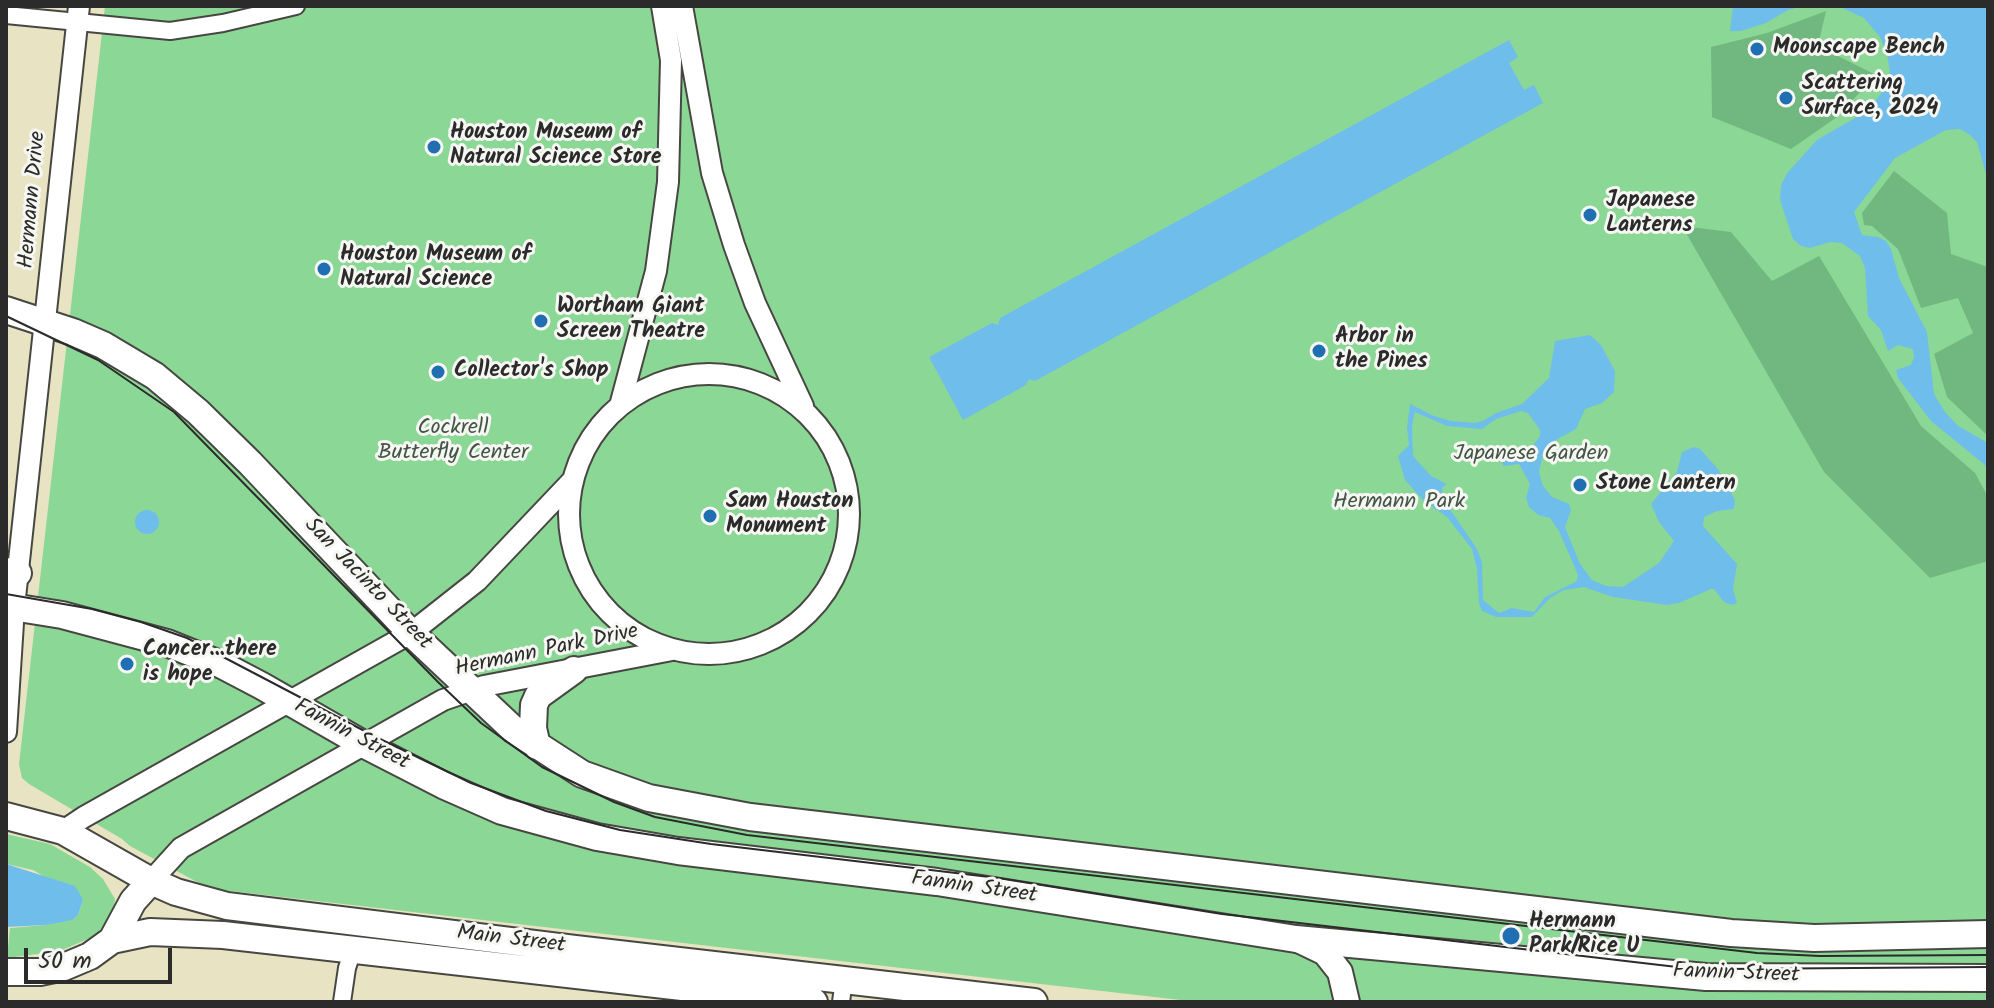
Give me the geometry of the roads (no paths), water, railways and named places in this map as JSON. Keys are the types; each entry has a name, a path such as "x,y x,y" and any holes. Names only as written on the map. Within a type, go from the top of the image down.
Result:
{"main road":[{"name":"San Jacinto Street","path":"6,310 103,345 155,376 198,412 411,633 514,730 537,746 582,774 649,798 750,817"},
{"name":"Fannin Street","path":"10,607 62,615 167,643 222,665 443,785 502,811 597,837 678,851 937,882 1296,939 1706,977 1988,978"},
{"path":"537,746 533,728 534,705 538,696 574,670"},
{"path":"6,816 63,831 127,870 133,887 142,891 112,940"},
{"name":"Fannin Street","path":"750,817 1731,933 1814,938 1988,934"},
{"name":"Main Street","path":"142,891 176,892 227,906 575,949 842,991 1034,1002"},
{"name":"Main Street","path":"6,972 40,972 64,967 90,956 112,940 150,932 209,934 814,1002"},
{"path":"1296,939 1325,953 1340,972 1347,1002"}],"street":[{"path":"6,15 78,14 170,31 238,20 296,6"},
{"path":"621,402 656,271 668,182 671,60 662,6"},
{"path":"682,6 712,173 729,230 755,303 805,409 834,449 847,481 850,499 848,540 835,579 811,612 779,637 745,650 709,655 672,650 637,635 608,611 587,583 573,549 568,515 572,481 590,438 621,402 659,381 702,372 747,377 787,395 805,409"},
{"name":"Hermann Drive","path":"6,732 12,572 45,322 78,14"},
{"path":"63,831 411,633 477,581 572,481"},
{"name":"Hermann Park Drive","path":"142,891 181,848 443,700 470,689 672,650"},
{"path":"342,1002 353,950"}],"water":[{"path":"1733,6 1803,6 1788,10 1766,23 1730,31"},
{"path":"1838,6 1988,6 1988,181 1977,142 1960,129 1946,130 1895,158 1854,212 1862,235 1878,237 1886,241 1891,249 1899,278 1927,332 1934,394 1958,426 1988,443 1988,472 1985,465 1931,421 1898,378 1896,370 1911,365 1913,349 1898,345 1888,351 1881,330 1868,316 1865,268 1860,256 1842,243 1830,242 1810,248 1801,246 1793,239 1780,200 1781,185 1788,172 1817,140 1867,111 1884,90 1890,71 1880,37 1864,18"},
{"path":"1509,40 1518,57 1509,63 1524,90 1534,85 1543,103 1035,381 1029,379 1026,385 963,420 929,357 992,323 998,325 1000,318"},
{"path":"1590,335 1601,345 1615,371 1614,392 1602,403 1585,409 1576,429 1554,441 1543,454 1539,472 1543,486 1552,497 1569,504 1571,510 1565,527 1580,564 1592,580 1606,586 1623,587 1659,563 1674,541 1659,522 1651,504 1677,472 1682,452 1694,447 1700,449 1718,469 1735,500 1734,509 1717,511 1704,517 1703,526 1737,564 1733,589 1737,603 1724,602 1714,589 1667,605 1613,597 1584,587 1564,590 1550,598 1532,617 1496,617 1482,611 1472,549 1447,517 1423,500 1405,480 1398,456 1409,445 1407,428 1410,404 1451,421 1483,421 1522,404 1549,378 1555,341","holes":["1521,411 1528,413 1540,430 1540,436 1532,447 1514,459 1502,462 1503,466 1519,464 1530,484 1526,498 1529,507 1538,515 1550,518 1578,575 1577,581 1545,597 1534,612 1512,608 1499,613 1483,600 1482,562 1477,549 1443,499 1442,488 1447,484 1431,476 1413,456 1412,425 1415,412 1447,426 1482,429 1496,419"]},
{"path":"147,510 158,517 159,522 152,533 147,534 136,527 135,522 142,511"},
{"path":"6,864 75,886 83,900 78,915 72,920 46,925 6,927"}],"tram line":[{"path":"6,316 98,360 174,412 481,723 542,767 614,802 655,817 747,835 1757,953 1820,956 1988,955"},
{"path":"6,594 92,609 187,638 471,783 546,811 620,830 711,844 998,878 1222,914 1677,967 1988,967"}],"place":[{"name":"Moonscape Bench","path":"1757,49"},
{"name":"Scattering Surface, 2024","path":"1786,98"},
{"name":"Houston Museum of Natural Science Store","path":"434,147"},
{"name":"Japanese Lanterns","path":"1590,215"},
{"name":"Houston Museum of Natural Science","path":"324,269"},
{"name":"Wortham Giant Screen Theatre","path":"541,321"},
{"name":"Arbor in the Pines","path":"1319,351"},
{"name":"Collector's Shop","path":"438,372"},
{"name":"Stone Lantern","path":"1580,485"},
{"name":"Sam Houston Monument","path":"710,516"},
{"name":"Cancer...there is hope","path":"127,664"},
{"name":"Hermann Park/Rice U","path":"1511,936"}],"park label":[{"name":"Cockrell Butterfly Center","path":"453,442"},
{"name":"Japanese Garden","path":"1531,455"},
{"name":"Hermann Park","path":"1399,503"}]}
